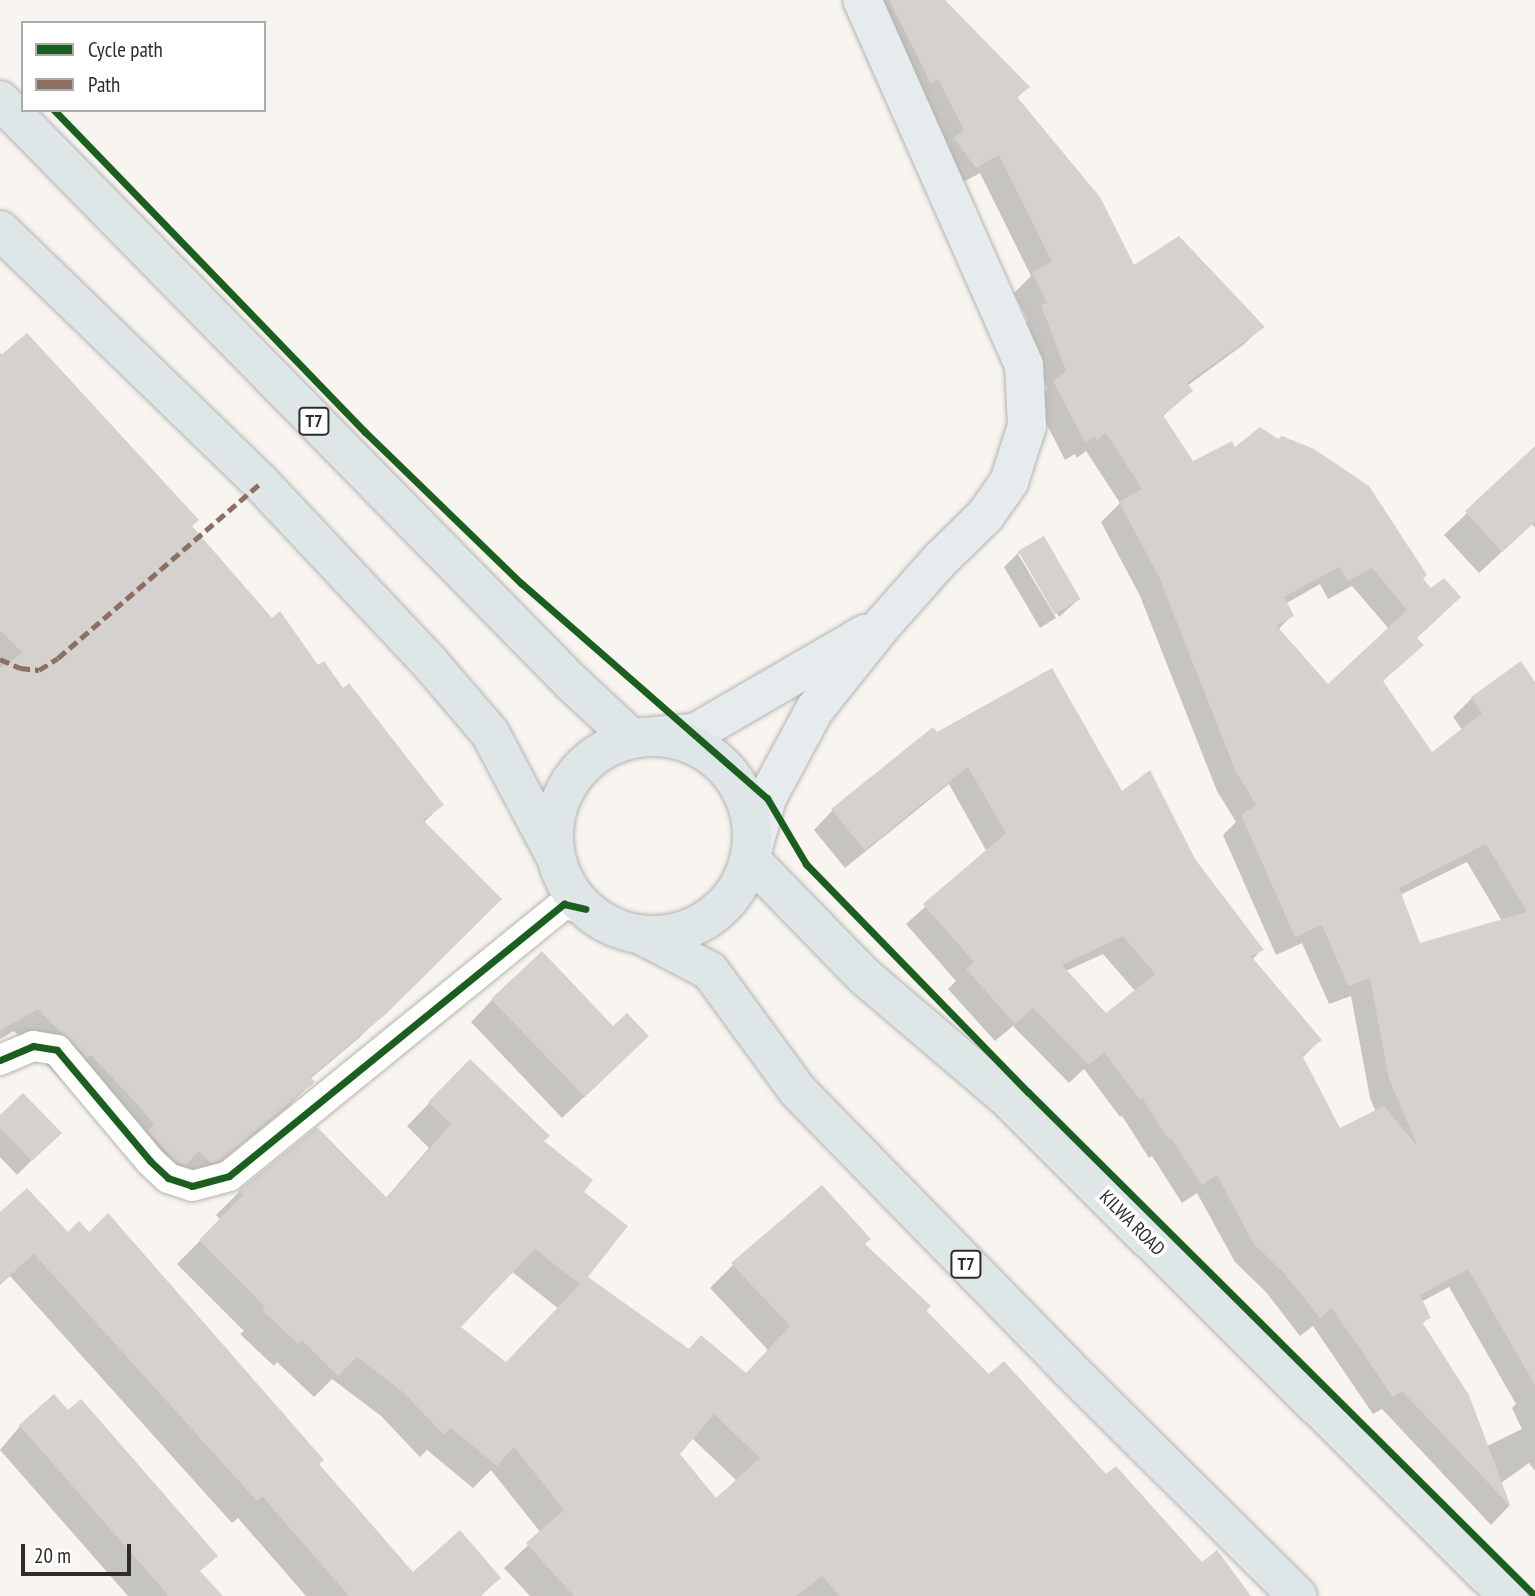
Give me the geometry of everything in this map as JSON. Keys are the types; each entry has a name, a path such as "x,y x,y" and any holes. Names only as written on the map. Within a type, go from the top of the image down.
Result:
{"highway":[{"name":"T7","path":"0,100 571,682 631,738"},
{"name":"T7","path":"0,230 261,483 430,663 491,733 555,856 566,885 585,909 610,926 639,934 710,971 797,1090 1067,1367 1298,1596"},
{"name":"T7","path":"555,856 554,827 560,799 579,769 596,754 631,738 664,736 704,750 735,778 751,817 750,859 735,892 709,918 675,933 639,934"},
{"name":"KILWA ROAD","path":"750,859 864,976 1004,1095 1508,1596"}],"main road":[{"path":"750,859 767,798 815,709 884,623 985,516 1009,482 1027,426 1024,365 862,0"},
{"path":"631,738 695,733 884,623"}],"street":[{"path":"0,1060 33,1045 57,1050 149,1161 169,1178 192,1186 229,1176 564,904 585,909"}],"building":[{"path":"889,0 945,0 1030,87 1017,97 1100,197 1134,265 1179,236 1265,327 1187,383 1193,391 1163,415 1193,461 1232,441 1235,447 1260,427 1278,439 1282,436 1314,449 1369,486 1427,575 1423,579 1431,588 1444,578 1461,597 1417,638 1424,645 1383,681 1432,752 1482,713 1471,697 1521,661 1535,682 1535,1385 1468,1269 1420,1295 1431,1318 1422,1322 1469,1395 1511,1507 1402,1391 1393,1397 1332,1308 1320,1318 1284,1273 1253,1243 1217,1175 1202,1185 1142,1098 1140,1100 1104,1052 1089,1065 1033,1008 1015,1024 966,969 974,962 923,904 1006,833 968,767 865,850 831,809 933,727 937,732 1052,668 1122,791 1150,770 1195,859 1264,950 1251,956 1322,1040 1302,1055 1340,1128 1384,1106 1418,1147 1389,1079 1370,978 1348,986 1322,925 1295,937 1241,815 1256,805 1236,772 1159,577 1119,502 1142,489 1106,433 1096,440 1095,436 1085,442 1053,381 1066,371 1041,305 1047,303 1032,272 1052,262 999,155 976,168 954,138 964,130 938,79 931,83","holes":["1339,567 1348,581 1372,568 1407,610 1328,684 1276,625 1294,616 1284,597","1486,844 1527,912 1420,943 1399,888","1123,936 1155,974 1106,1013 1062,965"]},
{"path":"27,333 199,520 192,526 272,618 280,611 318,665 324,661 343,688 349,683 444,805 423,820 502,899 385,1015 310,1077 315,1082 221,1160 211,1163 199,1151 185,1165 177,1163 148,1131 154,1125 140,1107 91,1055 87,1058 38,1009 0,1031 0,668 23,653 0,630 0,356"},
{"path":"1535,446 1535,522 1502,552 1465,511"},
{"path":"1044,536 1080,599 1055,614 1018,551"},
{"path":"542,951 613,1026 627,1013 649,1036 585,1097 491,999"},
{"path":"470,1059 550,1136 544,1141 593,1180 584,1192 628,1226 588,1277 689,1349 701,1335 746,1373 790,1326 731,1263 822,1185 871,1239 865,1244 931,1306 926,1311 989,1374 1004,1361 1106,1474 1116,1466 1202,1562 1217,1550 1251,1596 840,1596 822,1576 796,1596 574,1596 526,1543 564,1510 514,1447 497,1466 451,1428 444,1435 404,1393 357,1357 338,1376 302,1340 298,1344 262,1310 265,1307 199,1240 243,1195 238,1191 317,1127 387,1198 451,1124 428,1102","holes":["535,1249 580,1284 506,1362 461,1327","714,1414 760,1458 716,1498 680,1454"]},
{"path":"23,1093 62,1133 32,1161 0,1128 0,1115"},
{"path":"27,1188 68,1232 79,1221 89,1232 108,1213 324,1460 319,1464 413,1572 460,1530 501,1578 480,1596 349,1596 262,1496 257,1501 34,1254 0,1284 0,1212"},
{"path":"54,1394 68,1410 81,1399 218,1556 200,1571 223,1596 169,1596 19,1425"}],"marked path":[{"path":"0,659 20,668 39,670 58,658 261,483"}],"cycle path":[{"path":"56,112 365,432 521,583 767,798 806,864 1028,1092 1535,1596"},
{"path":"0,1060 33,1046 57,1050 150,1161 168,1178 192,1186 229,1176 564,904 585,909"}]}
